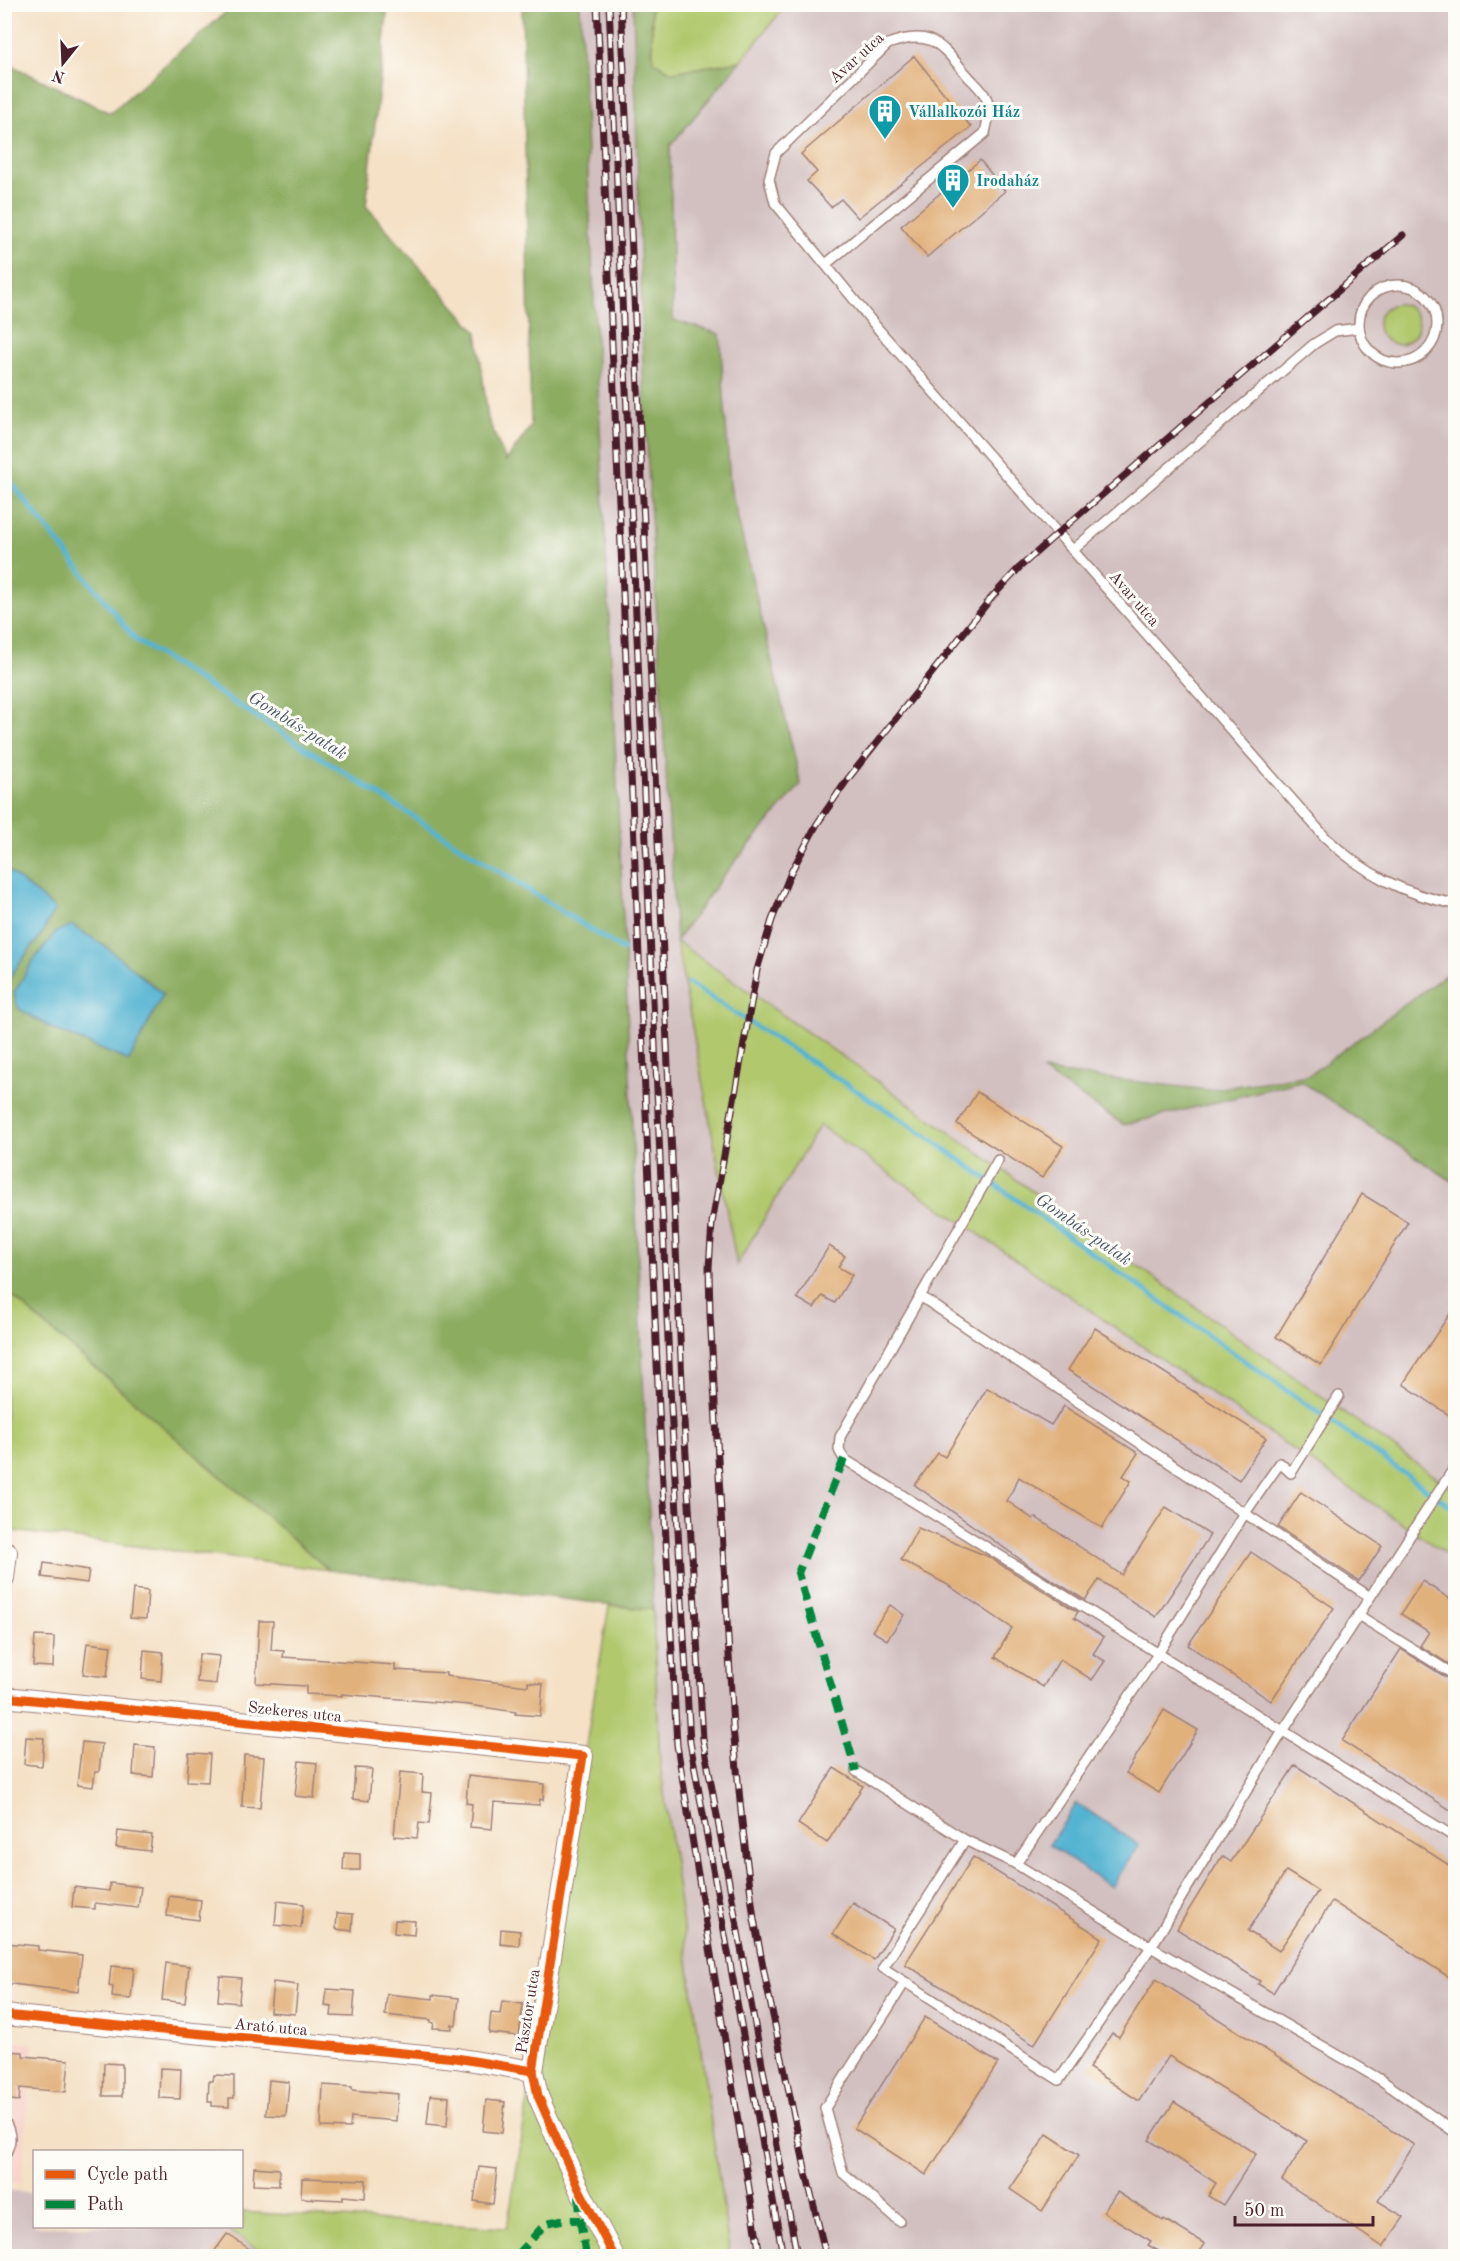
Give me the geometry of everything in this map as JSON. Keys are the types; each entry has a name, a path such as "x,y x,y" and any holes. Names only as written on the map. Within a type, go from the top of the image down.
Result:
{"street":[{"path":"4,1578 7,1552"},
{"name":"Szekeres utca","path":"4,1697 583,1756"},
{"name":"Pásztor utca","path":"583,1756 533,2071 538,2096 579,2189 614,2256"},
{"name":"Arató utca","path":"4,2015 456,2058 533,2071"}],"lane":[{"name":"Avar utca","path":"826,264 985,133 988,116 987,99 941,44 922,38 904,38 888,44 776,153 769,179 775,203 879,330 1325,837 1355,863 1391,885 1427,898 1455,904"},
{"path":"1398,285 1410,287 1426,297 1436,313 1437,326 1434,338 1423,353 1406,362 1393,362 1370,351 1359,328 1360,315 1369,298 1385,287 1398,285"},
{"path":"1073,550 1314,344 1335,332 1359,328"},
{"path":"998,1160 840,1437 839,1450 844,1459 1455,1838"},
{"path":"920,1296 1370,1597"},
{"path":"1016,1864 1158,1654 1245,1513 1280,1463 1291,1473 1339,1396"},
{"path":"966,1840 883,1968 1059,2080 1151,1947 1283,1731 1455,1465"},
{"path":"1358,1615 1455,1676"},
{"path":"856,1771 966,1840 1016,1864 1151,1947 1381,2080 1455,2133"},
{"path":"899,2221 843,2173 825,2108 905,1982"},
{"path":"4,2120 11,2132 10,2146 4,2156"}],"shaded area":[{"path":"580,5 633,5 644,399 676,941 723,876 801,784 730,486 720,334 673,320 670,146 786,5 1455,5 1455,968 1309,1075 1209,1090 1044,1071 1124,1125 1301,1080 1455,1183 1455,1491 856,1066 676,942 737,1264 819,1124 1455,1560 1455,2256 730,2256 660,1764"},
{"path":"4,2041 33,2044 21,2184 5,2182"},
{"path":"4,2190 33,2193 33,2228 225,2228 267,2256 5,2256"}],"green space":[{"path":"234,5 388,5 366,206 477,332 488,419 506,461 531,426 522,5 580,5 653,1610 329,1570 5,1290 5,983 41,935 55,909 5,868 4,62 110,113","holes":["72,926 105,946 163,994 129,1061 51,1028 18,1008 56,932"]},
{"path":"633,5 651,5 653,61 672,72 741,61 670,146 673,320 720,334 730,486 801,784 723,876 676,941 644,399"},
{"path":"651,5 786,5 741,61 672,72 653,61"},
{"path":"1398,304 1406,305 1412,310 1417,316 1417,332 1412,338 1406,343 1398,344 1390,343 1384,338 1379,332 1378,324 1379,316 1384,310 1390,305"},
{"path":"676,941 1455,1491 1455,1560 819,1125 737,1265"},
{"path":"1455,968 1455,1183 1301,1081 1124,1125 1042,1071 1209,1090 1309,1075"},
{"path":"5,1290 329,1570 5,1530"},
{"path":"609,1605 653,1610 660,1764 730,2256 267,2256 225,2228 243,2228 243,2212 507,2228"}],"water":[{"path":"5,868 55,909 41,935 5,983"},
{"path":"72,925 105,946 163,994 129,1061 51,1028 18,1008 14,993 33,961 56,932"},
{"path":"1077,1803 1139,1845 1111,1887 1049,1845"}],"building":[{"name":"Vállalkozói Ház","path":"914,56 971,127 858,218 841,199 831,207 807,181 817,172 801,154"},
{"name":"Irodaház","path":"980,160 1005,191 927,257 901,226"},
{"path":"977,1092 1063,1146 1042,1178 957,1124"},
{"path":"1362,1194 1408,1222 1321,1365 1276,1337"},
{"path":"829,1246 845,1256 838,1267 852,1275 835,1303 822,1296 814,1308 797,1298"},
{"path":"1455,1306 1455,1419 1403,1384"},
{"path":"1095,1328 1266,1438 1239,1480 1068,1370"},
{"path":"987,1388 1051,1425 1064,1406 1138,1453 1123,1476 1131,1481 1102,1528 1019,1477 1007,1501 1033,1519 1035,1517 1122,1575 1166,1507 1210,1535 1156,1617 1099,1580 1085,1600 1034,1569 915,1485 938,1453 945,1457"},
{"path":"1301,1492 1382,1546 1359,1581 1278,1527"},
{"path":"918,1528 987,1556 1078,1612 1074,1618 1104,1637 1093,1654 1105,1661 1092,1680 1060,1659 1043,1687 995,1657 1012,1628 946,1584 901,1560"},
{"path":"1251,1552 1334,1608 1271,1701 1188,1645"},
{"path":"44,1563 89,1570 87,1583 42,1577"},
{"path":"1422,1581 1455,1602 1455,1668 1420,1646 1429,1632 1401,1614"},
{"path":"133,1589 148,1591 146,1619 130,1618"},
{"path":"890,1605 904,1615 887,1640 872,1631"},
{"path":"259,1621 273,1621 271,1650 284,1651 283,1657 395,1665 395,1670 446,1673 446,1676 528,1686 528,1682 543,1684 540,1716 515,1714 516,1712 469,1705 342,1694 342,1696 306,1694 306,1686 256,1683"},
{"path":"35,1636 54,1637 53,1667 33,1666"},
{"path":"87,1643 111,1646 107,1677 83,1674"},
{"path":"1401,1649 1455,1683 1455,1813 1342,1741"},
{"path":"144,1650 163,1652 161,1681 142,1679"},
{"path":"199,1654 219,1656 216,1684 197,1682"},
{"path":"1164,1710 1198,1730 1159,1793 1126,1773"},
{"path":"26,1737 44,1738 42,1766 24,1764"},
{"path":"82,1742 102,1744 99,1772 95,1772 93,1787 77,1785"},
{"path":"135,1745 155,1747 153,1777 133,1775"},
{"path":"189,1753 210,1754 208,1782 187,1781"},
{"path":"244,1755 264,1757 260,1808 242,1807"},
{"path":"299,1761 317,1763 314,1798 295,1796"},
{"path":"1295,1765 1455,1869 1455,1981 1332,1901 1273,1993 1258,1984 1260,1981 1177,1929 1222,1856 1231,1862","holes":["1286,1871 1318,1891 1279,1951 1248,1931"]},
{"path":"355,1768 372,1769 369,1801 353,1799"},
{"path":"834,1768 863,1786 827,1843 798,1824"},
{"path":"400,1772 423,1774 422,1792 432,1793 429,1824 419,1823 417,1838 394,1836"},
{"path":"468,1776 544,1784 543,1800 540,1799 539,1805 494,1802 492,1829 470,1827 472,1804 466,1803"},
{"path":"118,1831 152,1835 150,1851 116,1847"},
{"path":"344,1853 360,1854 360,1870 343,1870"},
{"path":"973,1857 1102,1938 1034,2045 905,1964"},
{"path":"110,1883 141,1887 138,1908 95,1903 95,1909 72,1907 74,1887 109,1891"},
{"path":"169,1896 201,1900 199,1920 167,1916"},
{"path":"277,1901 304,1904 301,1928 275,1925"},
{"path":"853,1903 894,1929 874,1960 833,1934"},
{"path":"337,1913 353,1914 352,1931 336,1929"},
{"path":"395,1920 415,1921 414,1935 394,1933"},
{"path":"501,1929 520,1931 519,1946 500,1944"},
{"path":"6,1943 38,1946 38,1950 82,1955 78,1992 4,1983"},
{"path":"166,1963 189,1966 185,2003 162,2000"},
{"path":"111,1966 134,1968 131,1999 112,1997 113,1987 109,1986"},
{"path":"220,1976 241,1978 239,2003 218,2001"},
{"path":"1156,1979 1414,2145 1378,2201 1404,2217 1383,2247 1282,2180 1307,2141 1169,2056 1139,2101 1089,2068 1112,2033 1119,2037"},
{"path":"273,1982 298,1985 295,2014 270,2012"},
{"path":"327,1989 355,1991 353,2017 331,2016 332,2007 325,2006"},
{"path":"387,1994 433,1999 433,1995 459,1998 456,2025 452,2024 452,2029 433,2028 434,2023 430,2022 431,2020 385,2015"},
{"path":"502,2001 523,2004 519,2036 489,2033 491,2013 500,2014"},
{"path":"925,2017 998,2063 926,2175 854,2128"},
{"path":"4,2051 23,2052 23,2056 69,2060 66,2092 20,2088 19,2101 4,2099"},
{"path":"104,2063 122,2064 122,2096 103,2096"},
{"path":"160,2068 181,2069 180,2099 159,2098"},
{"path":"214,2075 234,2076 234,2098 229,2098 229,2107 212,2106 212,2102 208,2102 209,2081 213,2081"},
{"path":"269,2080 289,2082 286,2116 266,2115"},
{"path":"323,2085 398,2094 396,2121 351,2117 350,2128 321,2127"},
{"path":"430,2095 449,2097 447,2126 427,2124"},
{"path":"486,2100 505,2102 502,2133 483,2131"},
{"path":"1174,2102 1256,2154 1223,2205 1208,2196 1216,2183 1149,2140"},
{"path":"1047,2134 1079,2155 1042,2211 1010,2189"},
{"path":"254,2167 279,2169 279,2186 253,2185"},
{"path":"479,2167 497,2169 493,2204 474,2201"},
{"path":"302,2178 366,2180 365,2198 343,2196 343,2200 301,2198"},
{"path":"1117,2192 1205,2244 1197,2256 1167,2256 1148,2245 1151,2241 1103,2212"},
{"path":"227,2234 260,2256 211,2256"}],"waterway":[{"name":"Gombás-patak","path":"4,474 136,640 623,950"},
{"name":"Gombás-patak","path":"688,983 918,1130 1456,1510"}],"railway":[{"path":"597,4 659,1409 677,1745 760,2256"},
{"path":"609,4 671,1407 690,1742 783,2256"},
{"path":"621,4 683,1405 703,1739 797,2256"},
{"path":"826,2256 766,1982 754,1919 742,1822 733,1727 710,1314 709,1268 712,1223 757,970 772,920 791,872 817,824 847,780 992,597 1019,568 1058,533 1403,235"}],"marked path":[{"path":"844,1459 798,1573 856,1771"},
{"path":"579,2195 580,2220 586,2256"},
{"path":"517,2256 546,2223 580,2220"}],"cycle path":[{"path":"4,1697 583,1756 533,2071 538,2096 579,2189 614,2256"},
{"path":"4,2015 456,2058 533,2071"}],"place":[{"name":"Vállalkozói Ház","path":"885,140"},
{"name":"Irodaház","path":"953,209"}]}
